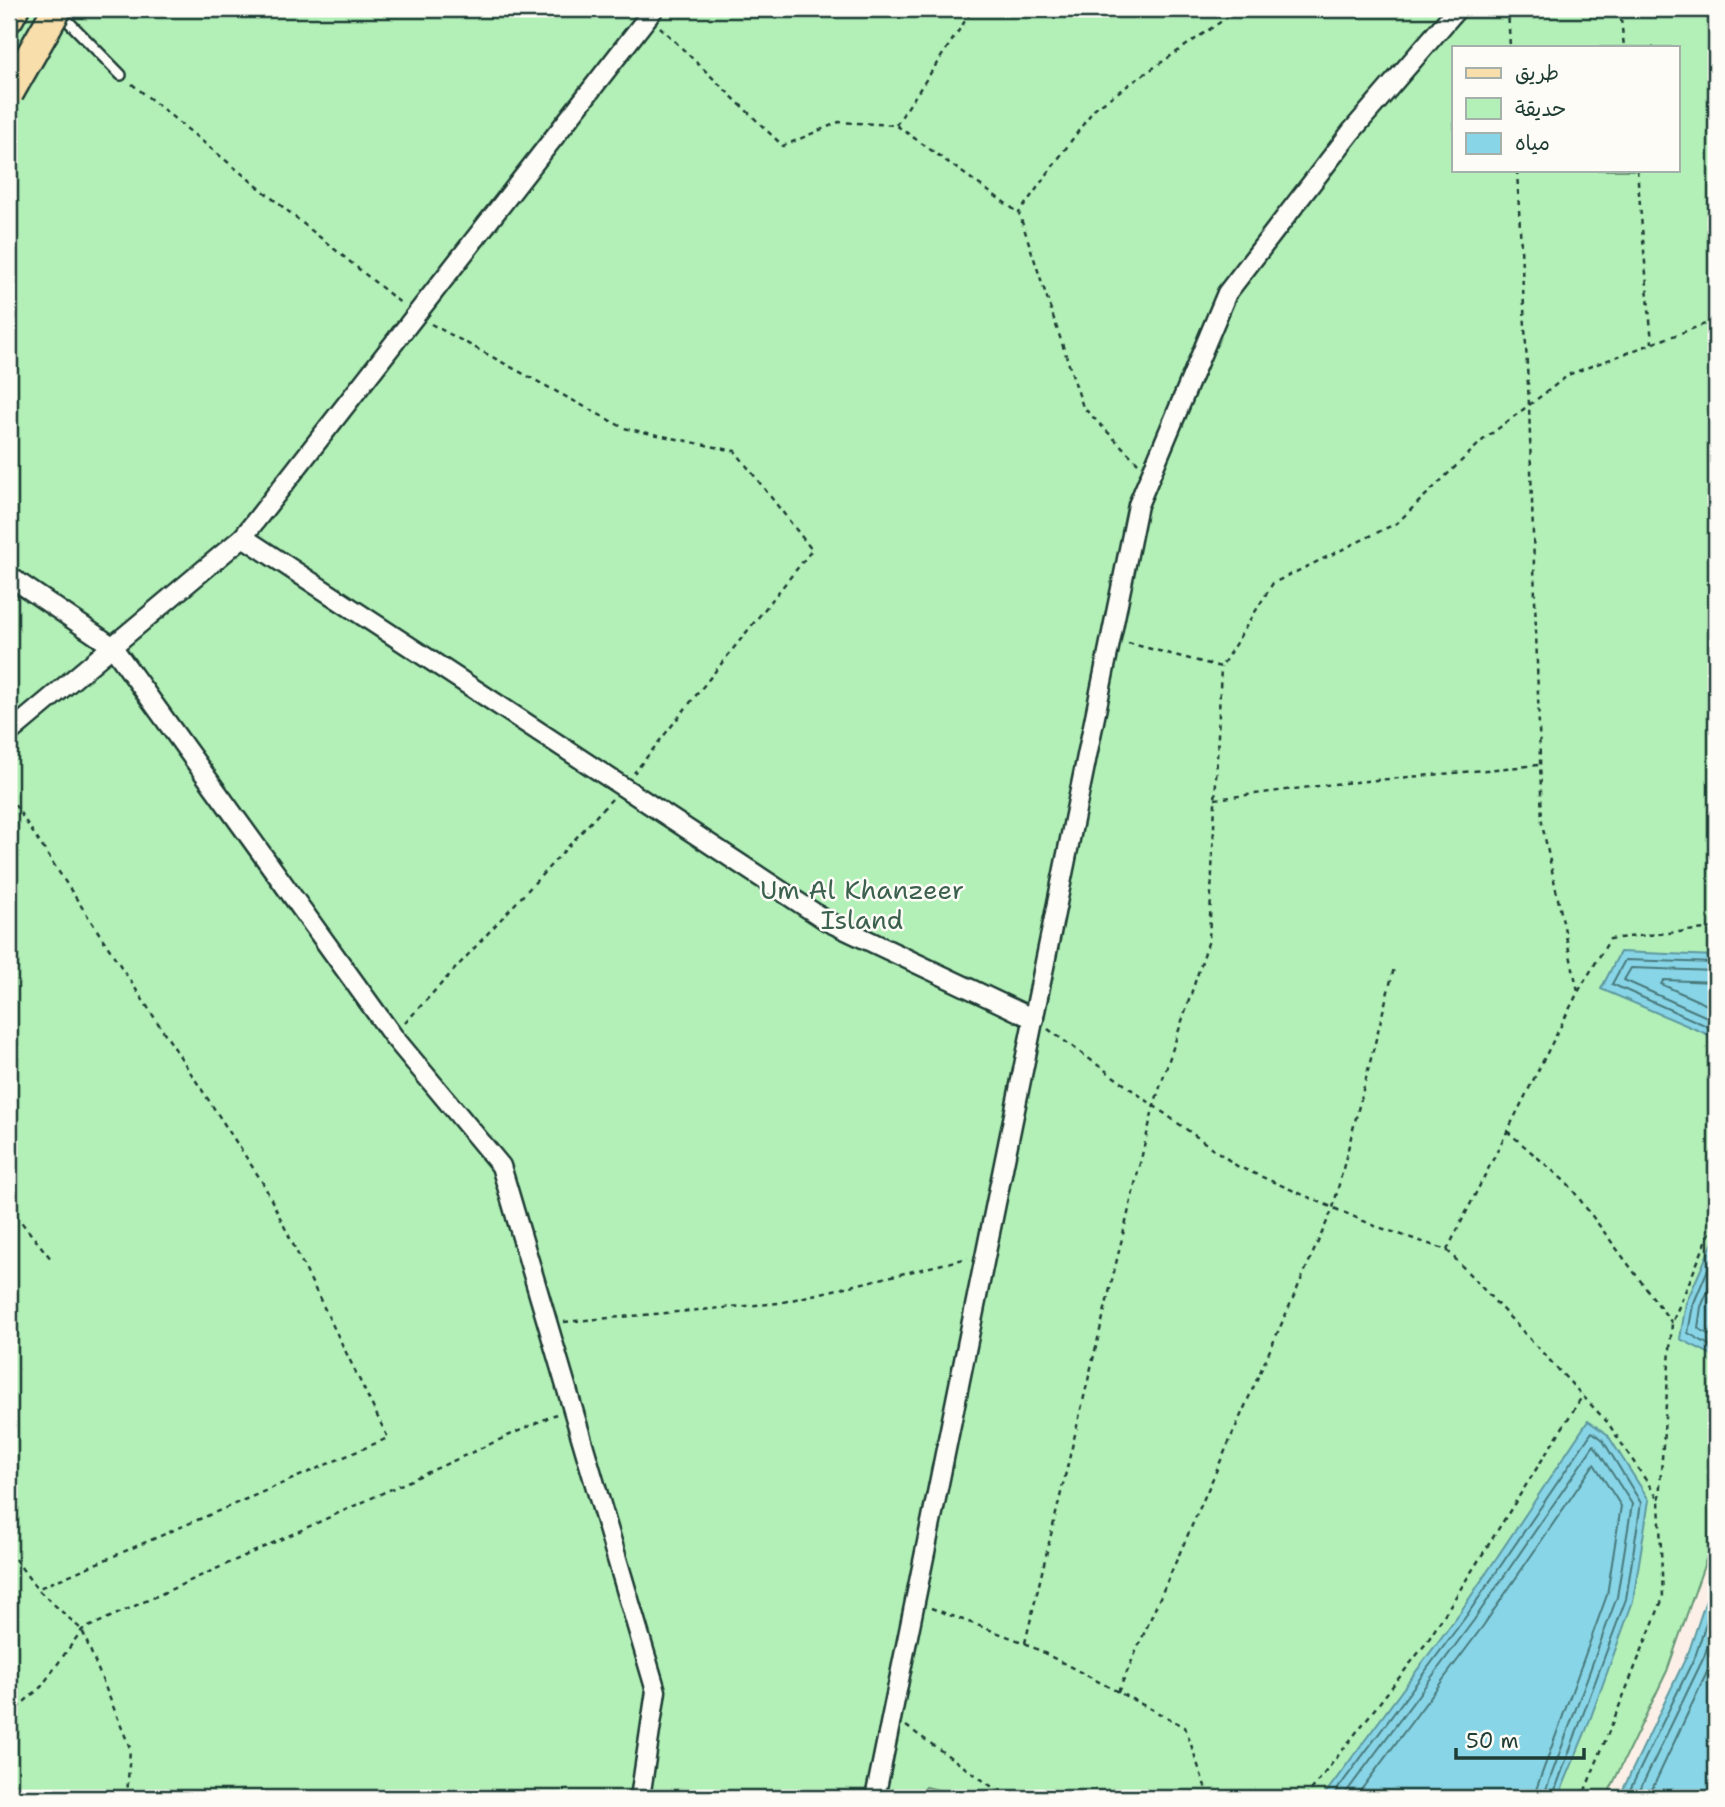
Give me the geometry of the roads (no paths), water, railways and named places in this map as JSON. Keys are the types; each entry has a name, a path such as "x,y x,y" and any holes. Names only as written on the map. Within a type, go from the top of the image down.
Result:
{"main road":[{"path":"9,18 14,9"},
{"path":"9,93 56,9"}],"street":[{"path":"875,1798 1138,505 1227,293 1351,132 1457,9"},
{"path":"9,733 243,537 652,12"},
{"path":"243,537 827,921 1034,1019"},
{"path":"9,576 112,646 393,1036 501,1166 656,1691 640,1798"}],"lane":[{"path":"56,9 121,75"}],"water":[{"path":"1620,952 1716,956 1716,1038 1601,989"},
{"path":"1716,1235 1716,1357 1680,1339 1686,1303"},
{"path":"1588,1421 1607,1434 1649,1500 1633,1601 1587,1728 1558,1798 1322,1798 1461,1611"},
{"path":"1716,1570 1716,1798 1619,1798 1689,1651"}],"park label":[{"name":"Um Al Khanzeer Island","path":"862,904"}]}
